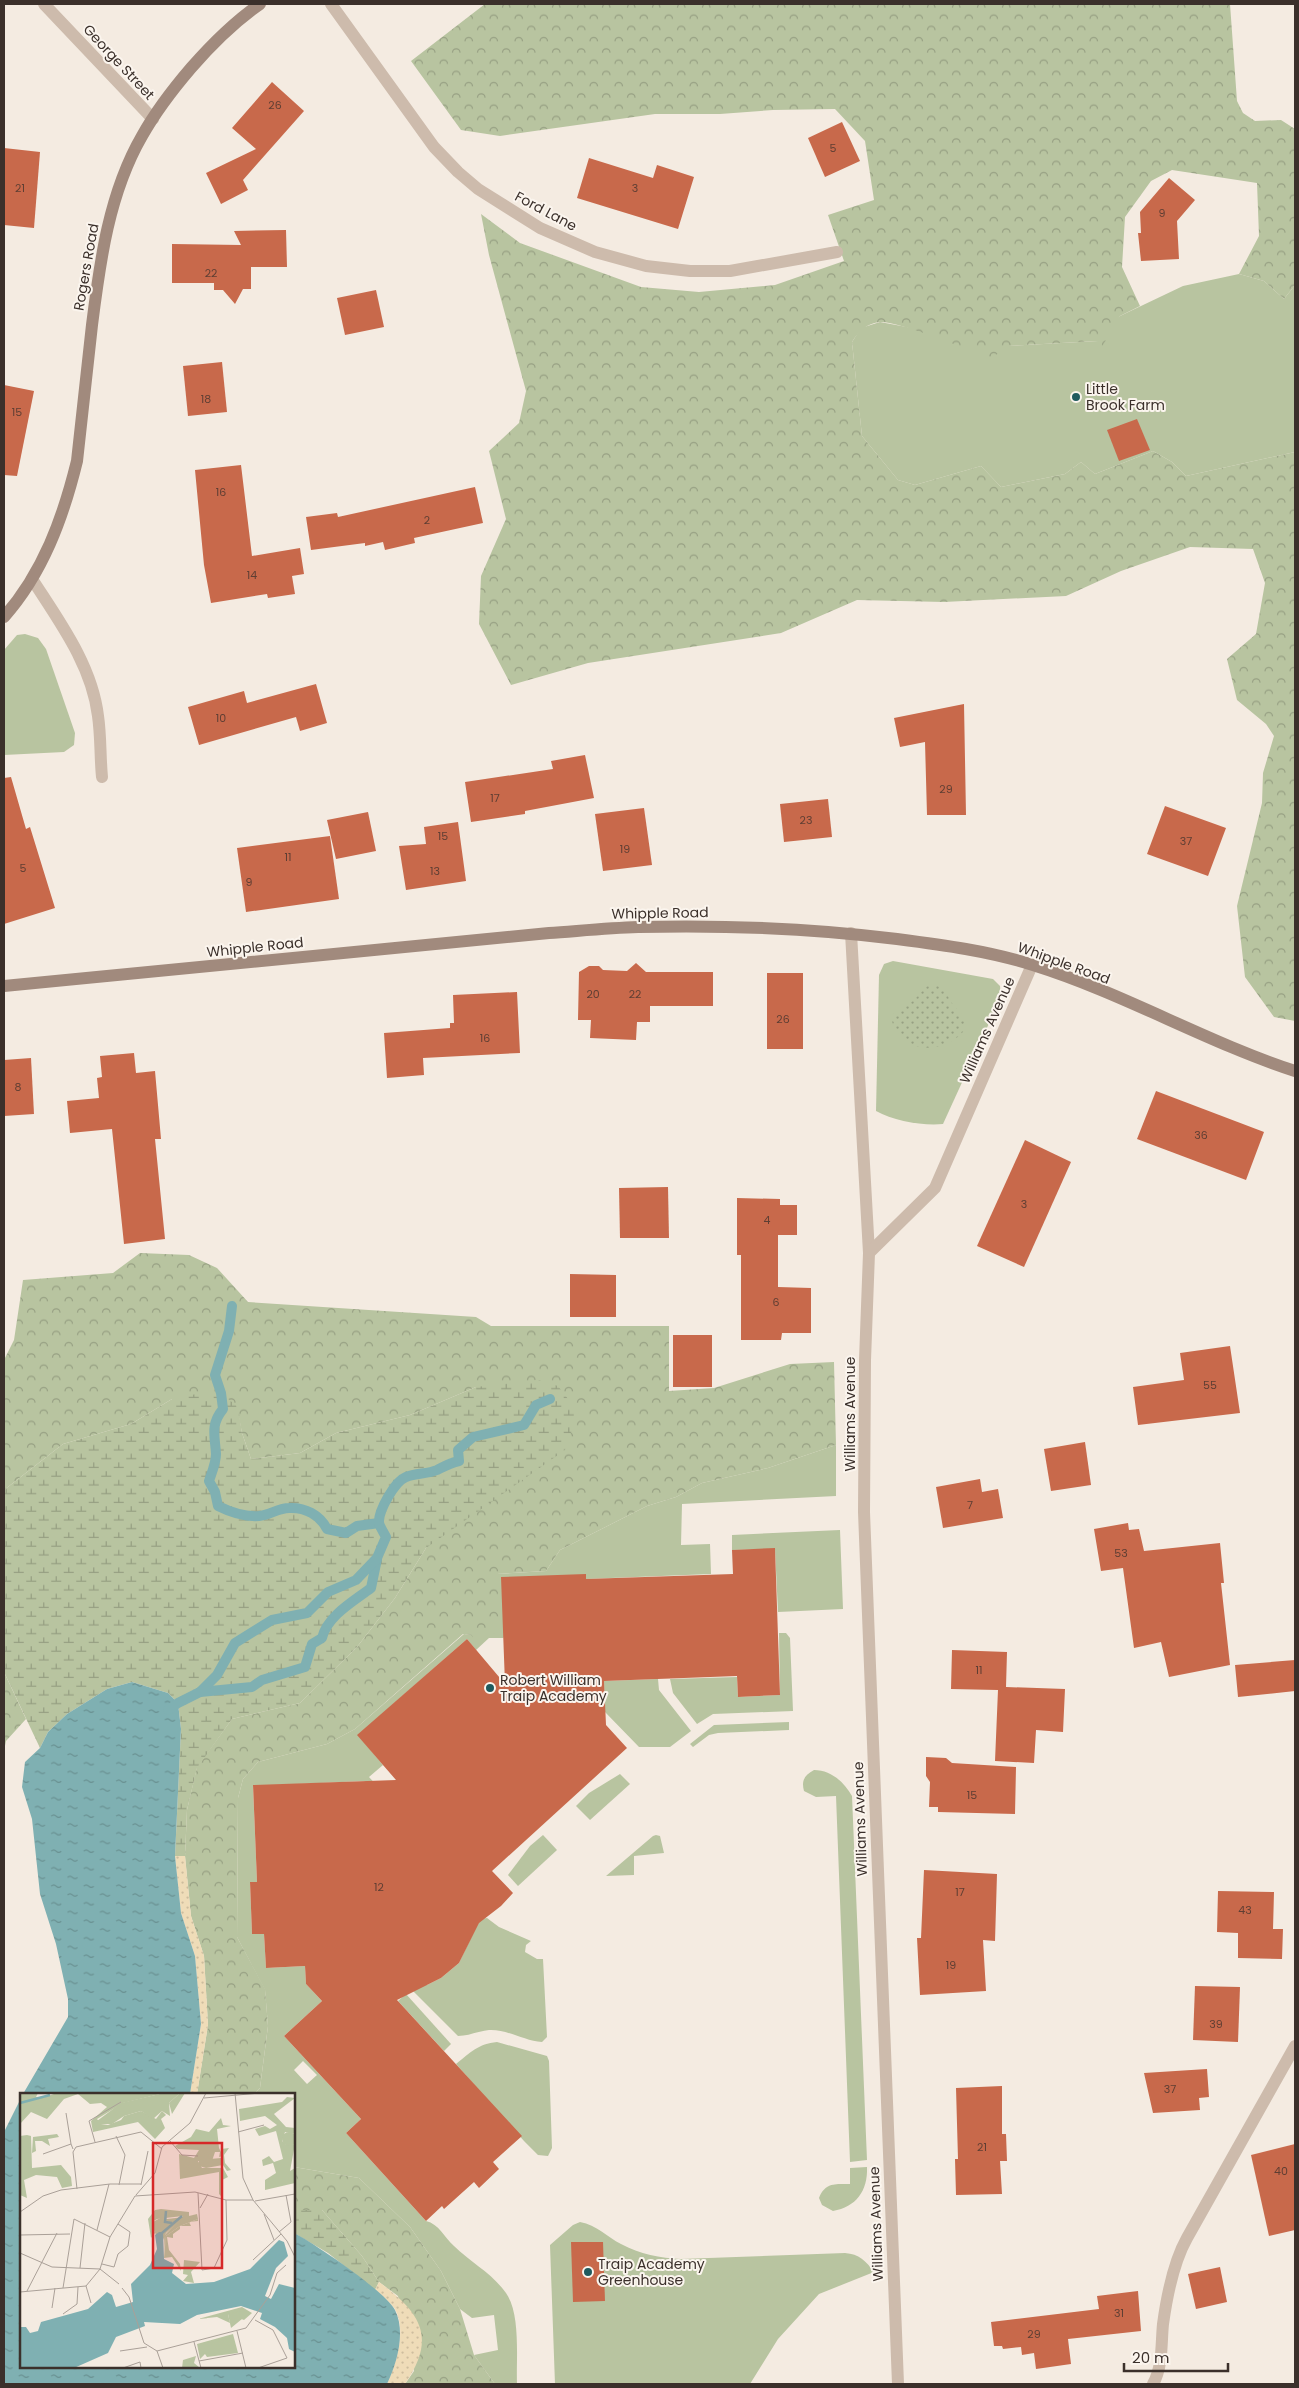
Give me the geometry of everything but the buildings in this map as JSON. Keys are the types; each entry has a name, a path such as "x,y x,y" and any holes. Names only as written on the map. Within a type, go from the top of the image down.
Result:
{"main road":[{"name":"Rogers Road","path":"4,617 32,579 59,522 77,461 100,260 104,240 127,171 141,137 170,92 208,48 240,18 260,4"},
{"name":"Whipple Road","path":"4,986 528,935 626,928 701,926 781,928 851,934 971,949 1032,965 1069,978 1210,1039 1295,1071"}],"street":[{"name":"George Street","path":"44,4 152,119"},
{"name":"Ford Lane","path":"331,4 434,147 458,172 478,189 540,228 595,252 646,266 690,271 730,271 837,252"},
{"path":"32,579 64,627 85,667 98,714 102,777"},
{"name":"Williams Avenue","path":"851,934 869,1253 864,1360 864,1512 898,2384"},
{"name":"Williams Avenue","path":"869,1253 935,1188 1032,965"},
{"path":"1152,2384 1159,2370 1163,2324 1177,2260 1187,2238 1295,2046"}],"green space":[{"path":"485,4 1230,4 1237,101 1243,113 1255,121 1281,120 1295,129 1295,285 1284,299 1264,281 1239,274 1259,236 1257,183 1172,170 1151,181 1125,217 1122,267 1140,306 1120,316 1102,347 1098,341 1008,346 992,358 917,331 879,322 870,324 863,329 852,342 862,436 898,480 915,485 981,466 1001,487 1065,474 1081,462 1095,474 1153,451 1172,462 1186,476 1295,452 1295,1021 1274,1017 1245,977 1237,906 1262,803 1263,773 1274,736 1266,724 1237,700 1227,659 1256,634 1265,583 1253,549 1190,547 1121,571 1066,596 944,602 857,600 781,633 588,663 511,685 479,624 481,576 506,519 489,451 519,423 526,391 489,255 481,214 520,243 641,287 699,292 775,285 844,261 828,215 874,200 865,141 835,109 773,110 720,114 655,114 500,136 461,130 411,61"},
{"name":"Little Brook Farm","path":"1239,274 1264,281 1284,299 1295,285 1295,452 1186,476 1172,462 1153,451 1095,474 1081,462 1065,474 1001,487 981,466 915,485 898,480 862,436 852,342 861,328 880,322 1008,346 1098,341 1120,316 1183,286"},
{"path":"25,634 38,638 46,649 75,733 74,745 64,752 4,755 4,650 17,635"},
{"path":"893,961 993,979 1000,986 1001,997 943,1124 909,1122 891,1118 876,1111 879,975 884,964"},
{"path":"931,984 946,991 950,1001 965,1018 966,1028 947,1044 924,1048 913,1045 903,1039 895,1030 891,1017 898,1010 913,1001"},
{"path":"140,1253 189,1255 217,1268 248,1302 476,1317 491,1326 669,1326 669,1391 714,1388 790,1364 834,1362 836,1445 768,1468 702,1483 676,1497 647,1506 560,1550 546,1571 497,1574 500,1633 487,1634 478,1643 471,1635 463,1634 355,1729 327,1744 258,1762 243,1779 238,1798 237,1937 265,1989 268,2026 260,2088 255,2093 197,2093 208,2025 204,1956 191,1916 185,1856 187,1810 197,1767 232,1719 300,1703 357,1647 395,1598 426,1548 476,1387 410,1415 336,1433 300,1453 251,1459 242,1433 237,1407 172,1399 131,1424 63,1444 4,1490 4,1360 14,1340 23,1280 113,1273"},
{"path":"538,1380 558,1386 578,1412 565,1450 426,1548 395,1598 357,1647 300,1703 232,1719 197,1768 187,1810 185,1856 175,1856 181,1729 178,1703 168,1693 132,1682 107,1689 67,1714 48,1732 40,1748 4,1672 4,1490 63,1444 131,1424 172,1399 206,1392 221,1393 238,1407 242,1433 251,1459 300,1453 336,1433 410,1415 476,1387"},
{"path":"836,1445 836,1496 682,1504 681,1545 710,1544 711,1574 586,1579 503,1638 489,1638 476,1650 467,1639 358,1735 383,1765 369,1777 381,1790 364,1781 253,1786 257,1882 250,1882 252,1934 264,1934 266,1968 305,1966 306,1984 322,2001 284,2036 361,2119 346,2133 426,2221 438,2228 460,2252 494,2279 506,2293 511,2302 516,2324 517,2384 495,2384 474,2355 498,2350 494,2315 472,2318 460,2309 441,2271 410,2227 359,2178 295,2167 295,2093 255,2093 260,2088 268,2026 265,1990 237,1937 238,1798 243,1779 258,1762 327,1744 355,1729 464,1634 471,1635 497,1574 546,1571 560,1550 647,1506 676,1497 702,1483 768,1468","holes":["303,2061 317,2075 307,2084 294,2070"]},
{"path":"840,1530 843,1609 778,1612 775,1549 732,1550 732,1535"},
{"path":"779,1633 786,1633 790,1638 793,1711 713,1714 697,1724 673,1693 670,1679 737,1677 738,1697 780,1695"},
{"path":"4,1672 26,1719 6,1741 4,1751"},
{"path":"658,1679 659,1690 691,1731 670,1747 639,1747 605,1712 604,1681"},
{"path":"789,1722 789,1730 718,1733 709,1735 693,1747 690,1744 714,1725"},
{"path":"814,1770 826,1772 836,1778 852,1796 867,2160 850,2162 836,1796 816,1797 804,1791 804,1778"},
{"path":"620,1774 630,1784 590,1820 576,1806 589,1793"},
{"path":"543,1835 557,1850 518,1886 508,1875 530,1846"},
{"path":"653,1836 660,1836 664,1853 634,1856 634,1875 606,1876"},
{"path":"487,1918 499,1927 531,1941 526,1945 525,1952 537,1959 543,1959 547,2037 542,2042 496,2030 458,2036 411,1989 421,1980 427,1985 441,1978 459,1963 480,1919"},
{"path":"406,1994 451,2044 444,2051 398,2001"},
{"path":"497,2042 547,2056 549,2061 552,2148 548,2156 538,2155 524,2141 456,2064 480,2047"},
{"path":"295,2167 359,2178 410,2227 441,2271 460,2309 474,2355 495,2384 405,2384 414,2371 398,2296 379,2282 362,2256 322,2210 295,2210"},
{"path":"867,2167 867,2176 863,2190 854,2202 833,2211 822,2205 819,2198 824,2189 831,2185 850,2184 850,2168"},
{"path":"295,2210 322,2210 362,2256 379,2282 375,2290 328,2253 295,2234"},
{"path":"580,2222 597,2228 628,2247 658,2256 681,2259 845,2253 862,2259 874,2272 819,2294 778,2339 750,2384 555,2384 550,2245 573,2225"}],"sand":[{"path":"175,1856 185,1856 191,1916 204,1956 208,2025 197,2093 190,2093 201,2024 195,1956 181,1913"},
{"path":"379,2282 405,2304 420,2327 422,2339 420,2353 415,2367 405,2384 387,2384 397,2357 400,2327 395,2309 375,2290"}],"water":[{"path":"132,1682 168,1693 178,1703 181,1729 175,1856 181,1913 195,1956 201,2024 190,2093 24,2093 68,2017 68,1999 56,1944 40,1894 32,1819 22,1787 25,1762 40,1748 48,1732 67,1714 107,1689"},
{"path":"20,2100 20,2368 295,2368 295,2234 364,2280 389,2302 395,2310 400,2328 400,2338 397,2357 387,2384 4,2384 4,2132"}],"waterway":[{"path":"232,1306 229,1331 215,1375 221,1393 223,1409 216,1420 214,1436 216,1457 209,1481 215,1492 218,1506 248,1516 263,1515 285,1508 301,1509 316,1516 327,1529 346,1533 357,1526 379,1523"},
{"path":"168,1710 200,1692 217,1675 235,1643 272,1620 307,1613 328,1592 356,1580 377,1558 386,1537 379,1523 379,1518 384,1504 397,1484 406,1477 433,1471 459,1461 458,1450 473,1437 524,1425 536,1405 550,1399"},
{"path":"200,1692 252,1687 262,1680 305,1667 312,1644 322,1638 329,1623 342,1610 371,1588 377,1559"}],"place":[{"name":"Little Brook Farm","path":"1076,397"},
{"name":"Robert William Traip Academy","path":"490,1688"},
{"name":"Traip Academy Greenhouse","path":"588,2272"}]}
